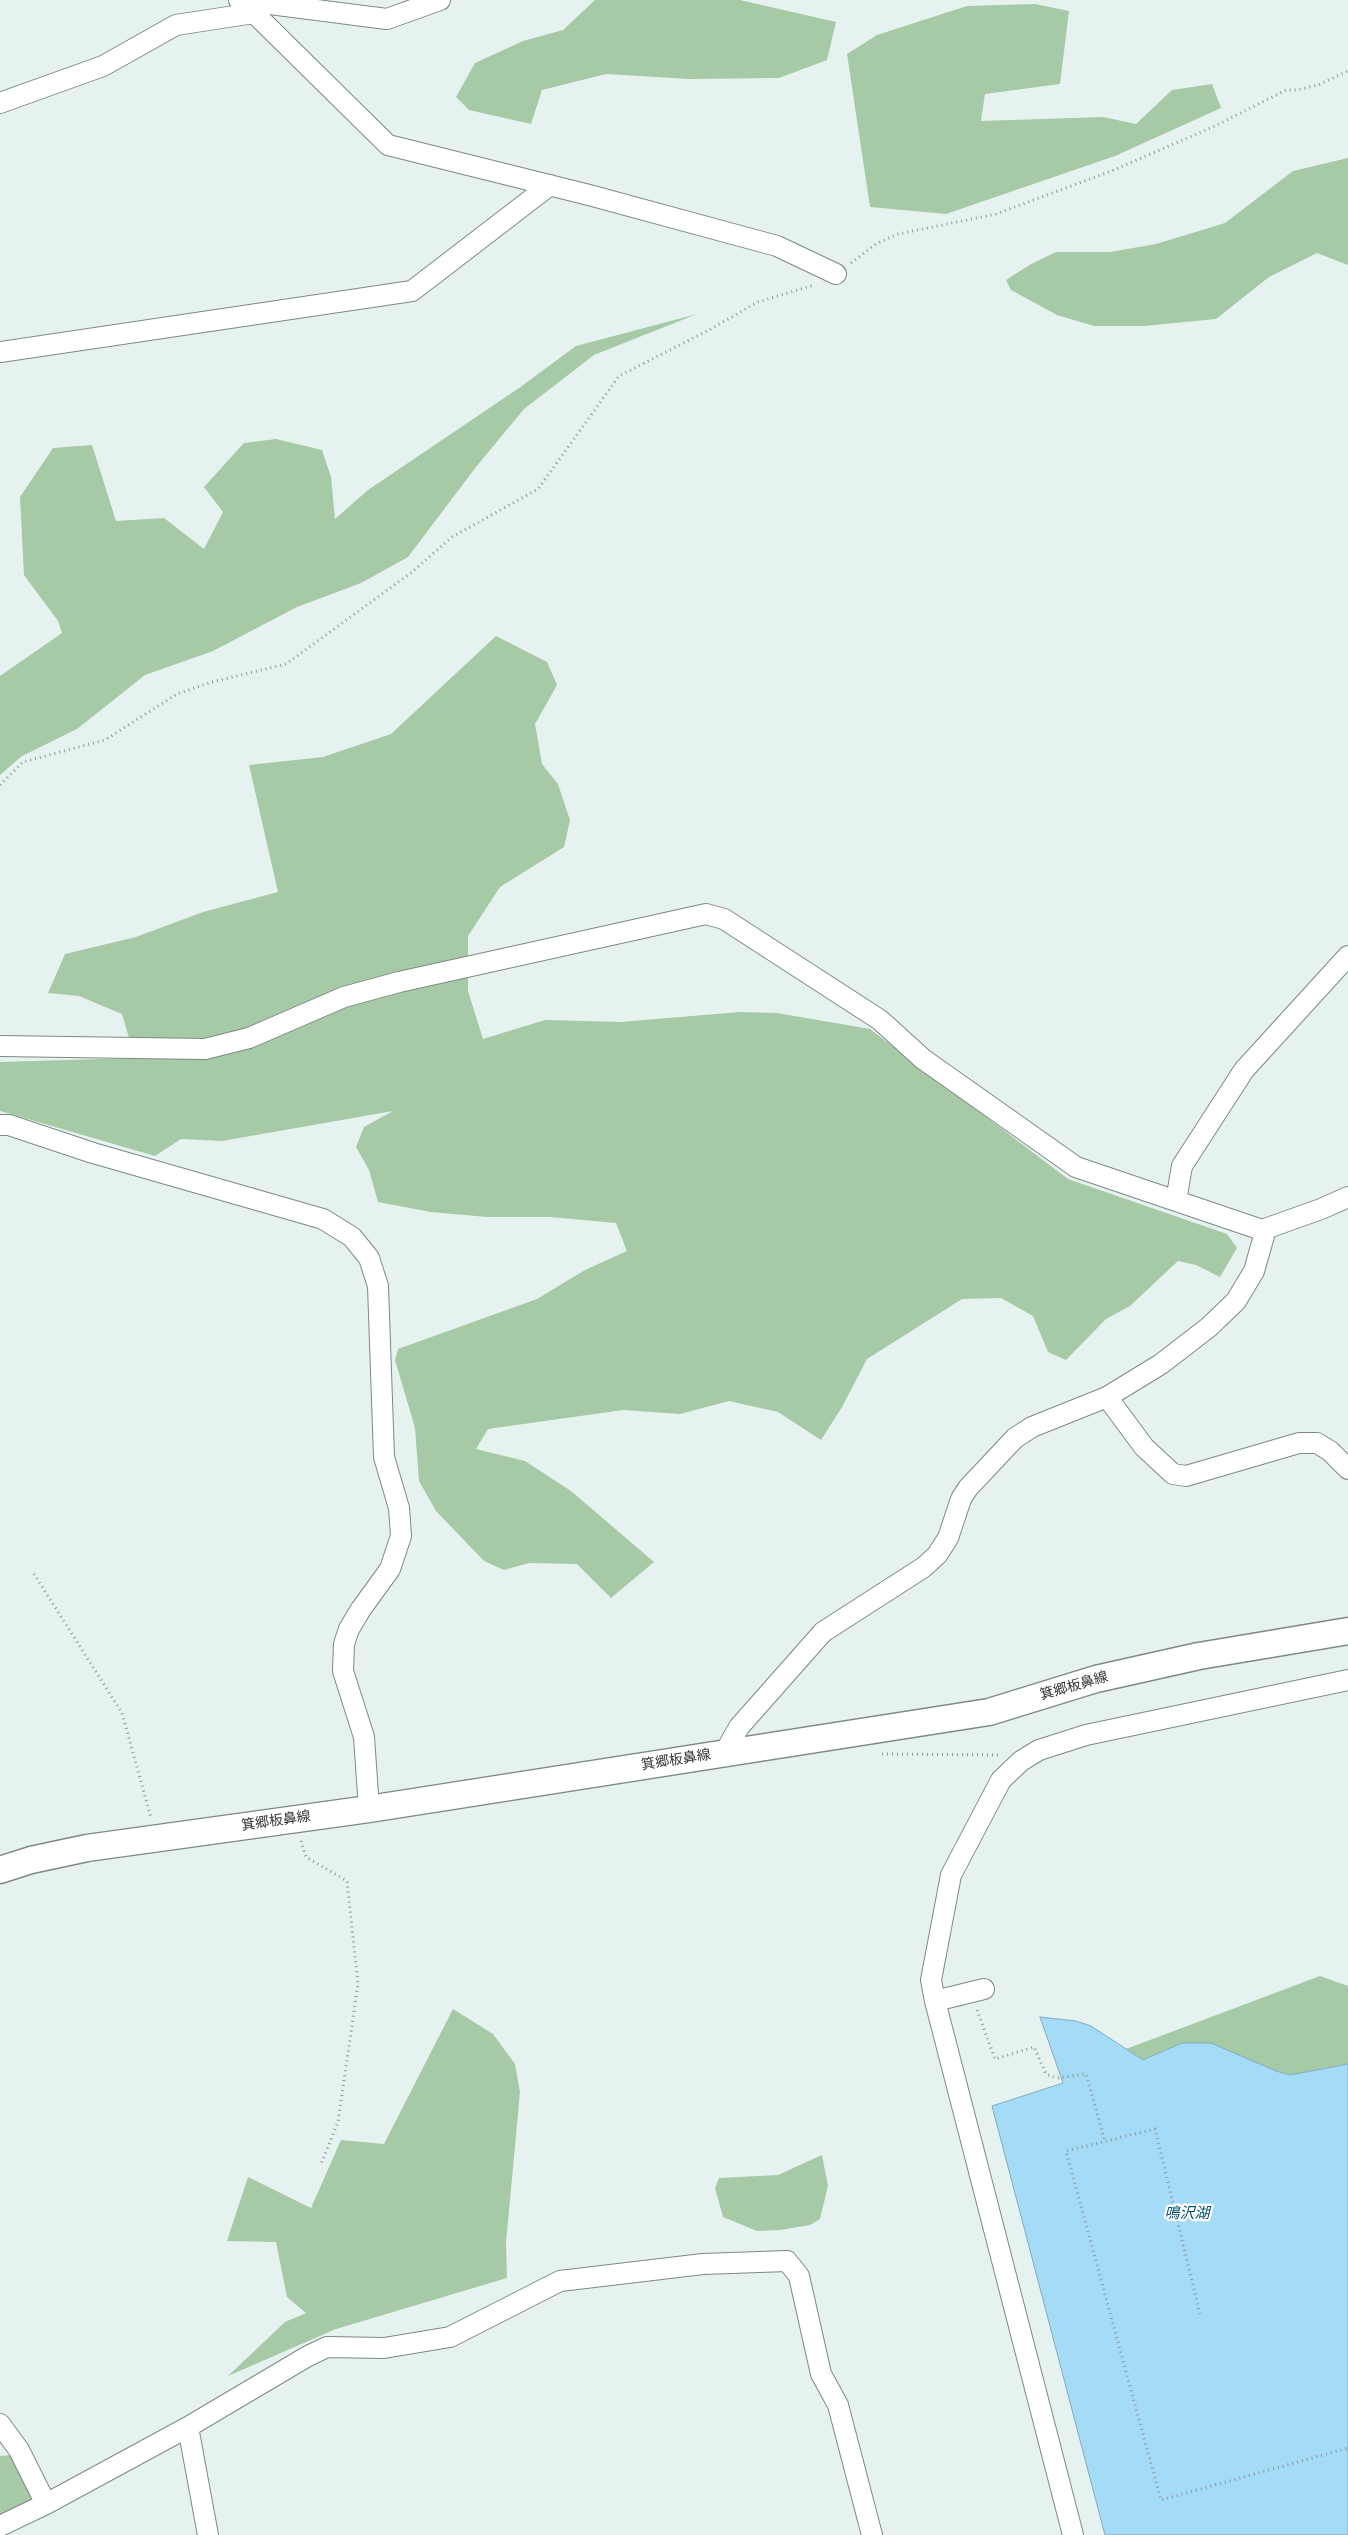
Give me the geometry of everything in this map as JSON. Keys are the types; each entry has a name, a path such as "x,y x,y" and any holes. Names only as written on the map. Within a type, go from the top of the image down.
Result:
{"main road":[{"name":"箕郷板鼻線","path":"0,1870 31,1860 87,1848 370,1808 990,1712 1105,1677 1199,1656 1348,1630"}],"street":[{"path":"239,0 260,8 388,145 550,185 777,246 836,274"},
{"path":"0,103 103,66 176,25 260,8 387,18 440,0"},
{"path":"0,352 412,291 550,185"},
{"path":"0,1046 205,1049 249,1038 344,997 399,982 706,914 724,919 880,1020 923,1059 1076,1166 1262,1230 1321,1209 1348,1197"},
{"path":"1176,1201 1182,1166 1186,1158 1244,1070 1348,956"},
{"path":"0,1125 9,1125 93,1153 322,1219 352,1237 369,1258 378,1286 384,1458 399,1508 401,1536 390,1569 357,1616 344,1644 343,1671 364,1737 370,1808"},
{"path":"725,1752 739,1727 822,1632 924,1567 937,1555 948,1538 961,1499 968,1488 1015,1438 1032,1427 1107,1397 1161,1364 1209,1327 1236,1301 1254,1271 1264,1236 1262,1230"},
{"path":"1107,1397 1144,1447 1173,1474 1186,1476 1299,1443 1316,1442 1330,1451 1348,1469"},
{"path":"1073,2535 931,1980 951,1875 1001,1780 1021,1761 1039,1750 1086,1735 1348,1680"},
{"path":"935,2001 977,1991"},
{"path":"0,2526 46,2504 188,2427 308,2356 327,2348 384,2348 450,2337 560,2282 703,2264 787,2261 799,2276 822,2374 838,2405 872,2535"},
{"path":"0,2424 19,2450 46,2504"},
{"path":"188,2427 208,2535"}],"path":[{"path":"0,785 23,762 104,740 177,694 212,682 286,664 412,572 452,537 538,489 619,376 707,331 758,302 827,281 876,244 898,234 996,214 1114,170 1215,126 1286,90 1297,90 1318,85 1348,71"},
{"path":"34,1574 122,1713 156,1838"},
{"path":"878,1754 1000,1755 1021,1761"},
{"path":"295,1819 306,1857 347,1881 358,1984 338,2122 321,2164"},
{"path":"977,1991 995,2058 1034,2047 1046,2074 1057,2078 1086,2074 1105,2141"},
{"path":"1200,2314 1155,2128 1066,2151 1162,2500 1348,2448"}],"green space":[{"path":"595,0 740,0 836,22 827,60 779,78 689,79 606,74 542,90 531,124 469,110 456,97 475,63 523,41 563,30"},
{"path":"1035,4 1069,11 1060,84 985,94 981,121 1103,117 1136,124 1172,90 1212,84 1221,108 1115,156 946,214 870,207 847,54 877,35 967,6"},
{"path":"1348,158 1348,265 1317,253 1269,277 1216,319 1144,326 1094,326 1057,315 1011,290 1006,280 1031,264 1056,252 1110,252 1156,244 1225,223 1293,171"},
{"path":"697,314 594,355 524,409 476,467 408,557 361,583 297,607 213,651 145,675 77,729 22,756 0,775 0,676 62,633 58,621 24,575 20,497 53,448 92,445 116,521 164,518 204,549 223,512 204,487 244,443 276,439 322,450 331,477 335,519 368,490 519,388 576,346"},
{"path":"496,636 547,662 557,685 535,724 542,764 558,784 570,820 564,847 500,887 468,936 468,991 483,1039 545,1020 621,1022 739,1012 777,1013 870,1029 1068,1179 1227,1234 1237,1248 1220,1277 1196,1265 1178,1261 1130,1306 1106,1319 1066,1360 1048,1352 1033,1316 1001,1298 962,1299 867,1359 842,1407 821,1440 778,1412 729,1401 680,1414 623,1410 488,1429 476,1449 525,1461 571,1491 654,1562 611,1598 577,1564 529,1563 504,1570 484,1561 436,1511 419,1481 415,1428 395,1360 398,1349 537,1299 585,1270 627,1251 616,1223 550,1217 487,1217 431,1212 378,1202 369,1170 356,1147 364,1127 393,1111 222,1141 181,1139 155,1156 0,1111 0,1062 135,1058 122,1014 79,996 48,993 65,954 136,937 203,912 278,892 249,765 323,757 391,734"},
{"path":"1320,1976 1348,1986 1348,2064 1291,2075 1182,2043 1143,2060 1118,2052"},
{"path":"453,2009 493,2034 515,2064 520,2092 506,2243 507,2278 336,2329 228,2376 285,2322 306,2313 287,2297 276,2242 227,2241 248,2177 311,2208 341,2140 384,2144"},
{"path":"822,2155 828,2186 820,2219 810,2225 780,2230 757,2231 723,2217 715,2188 719,2178 778,2175"},
{"path":"12,2455 38,2501 0,2518 0,2456"}],"water":[{"name":"鳴沢湖","path":"1040,2017 1076,2021 1091,2026 1143,2060 1182,2043 1211,2043 1276,2071 1290,2075 1348,2064 1348,2535 1105,2535 992,2106 1063,2083"}]}
